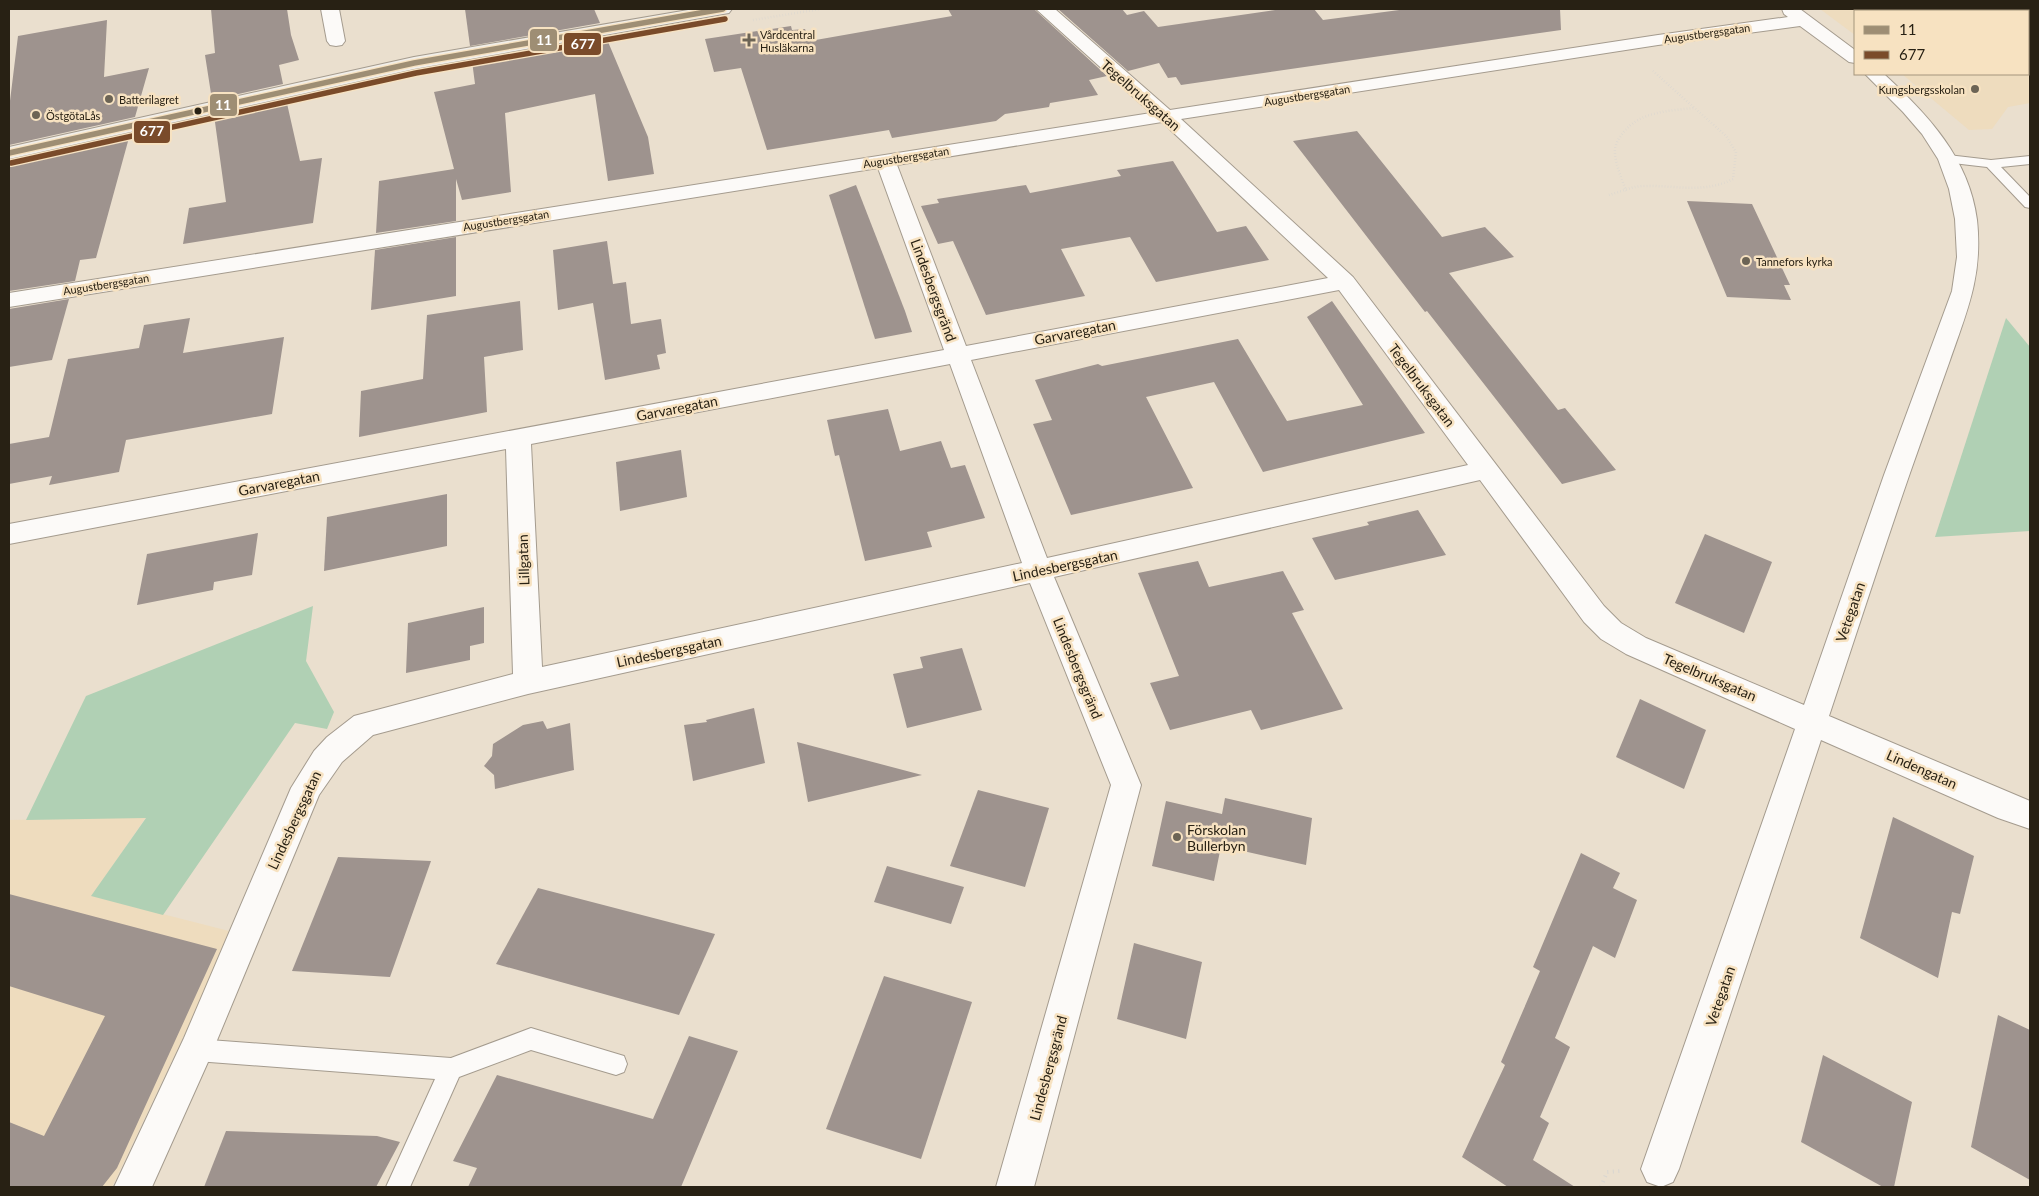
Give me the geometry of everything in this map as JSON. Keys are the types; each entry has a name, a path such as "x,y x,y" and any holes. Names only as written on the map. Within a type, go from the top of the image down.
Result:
{"main road":[{"path":"9,153 414,63 723,9"}],"street":[{"path":"330,9 336,41"},
{"name":"Tegelbruksgatan","path":"1045,9 1166,116 1345,282 1594,614 1611,631 1636,646 1814,723"},
{"path":"1789,9 1854,57"},
{"name":"Augustbergsgatan","path":"9,300 1166,116 1805,20"},
{"name":"Vetegatan","path":"1660,1170 1897,475 1963,291 1968,257 1966,219 1959,189 1948,159 1930,131 1910,108 1875,75"},
{"name":"Lindesbergsgränd","path":"885,160 1038,570 1126,785 1015,1187"},
{"name":"Garvaregatan","path":"9,534 1345,282"},
{"name":"Lillgatan","path":"518,438 528,682"},
{"name":"Lindesbergsgatan","path":"134,1187 196,1050 306,788 321,762 341,741 364,725 528,682 1485,470"},
{"name":"Lindengatan","path":"1814,723 2009,808 2030,815"}],"lane":[{"path":"1948,159 1991,164 2030,160"},
{"path":"1991,164 2030,204"},
{"path":"196,1050 452,1069 530,1039 616,1064"},
{"path":"398,1187 452,1069"}],"path":[{"path":"1609,195 1641,186 1688,189 1722,186 1733,179 1736,152 1726,136 1624,46"},
{"path":"1626,191 1615,152 1617,140 1624,129 1637,118 1650,114 1695,108"}],"shaded area":[{"path":"1820,9 2030,9 2030,60 2029,10 1854,10 1854,34"},
{"name":"Kungsbergsskolan","path":"2029,68 2030,103 2008,107 1992,129 1969,130 1903,75 2029,75"},
{"path":"146,817 92,896 233,932 112,1187 9,1187 9,820"}],"green space":[{"path":"2006,318 2030,347 2030,531 1935,537"},
{"path":"313,606 306,661 334,712 327,729 295,723 163,915 91,896 146,818 26,820 86,696"}],"building":[{"path":"211,9 287,9 291,35 299,60 279,65 283,84 212,100 205,55 215,53"},
{"path":"465,9 594,9 600,23 470,46"},
{"path":"948,9 1034,9 1107,76 1089,80 1098,95 1050,103 1049,107 1005,114 996,121 892,138 889,130 767,150 741,68 714,72 705,39 791,26 792,30 805,29 810,41 952,16"},
{"path":"1058,9 1122,9 1127,15 1144,11 1158,27 1282,9 1314,9 1323,20 1407,9 1560,9 1561,30 1181,85 1176,77 1168,78 1159,63 1128,71"},
{"path":"107,20 104,77 149,68 135,117 9,145 9,109 18,36"},
{"path":"606,37 648,137 654,174 608,181 595,94 505,113 511,192 462,200 456,179 456,221 376,233 379,181 454,169 434,92 475,84 472,61"},
{"path":"286,99 300,161 322,158 313,223 183,244 189,208 226,202 214,115"},
{"path":"1357,131 1442,237 1485,227 1514,257 1449,273 1558,410 1565,408 1616,470 1562,484 1427,311 1425,312 1293,141"},
{"path":"130,134 96,258 80,260 75,281 9,291 9,161"},
{"path":"1173,161 1217,232 1246,226 1269,260 1156,282 1130,237 1061,249 1085,296 986,315 953,241 938,244 921,206 939,203 937,199 1026,185 1030,193 1121,176 1117,170"},
{"path":"856,185 912,332 875,339 829,195"},
{"name":"Tannefors kyrka","path":"1687,201 1752,204 1790,285 1784,285 1791,300 1727,297"},
{"path":"456,237 456,296 371,310 375,250"},
{"path":"607,241 613,284 626,282 631,324 661,319 666,353 657,355 660,369 605,380 593,303 558,310 553,250"},
{"path":"69,299 52,360 9,367 9,309"},
{"path":"520,301 523,350 484,357 487,412 359,437 361,391 423,379 427,315"},
{"path":"1332,301 1425,433 1263,472 1214,382 1146,397 1193,488 1071,515 1033,424 1052,420 1035,380 1098,364 1102,366 1238,339 1287,421 1363,405 1307,317"},
{"path":"190,318 183,353 284,337 272,414 126,440 119,472 49,485 52,476 9,484 9,444 49,437 68,359 139,348 144,325"},
{"path":"888,409 900,451 941,441 951,468 965,465 985,518 927,532 932,547 865,561 839,455 835,456 827,420"},
{"path":"681,450 687,497 620,511 616,462"},
{"path":"447,494 447,546 324,571 327,517"},
{"path":"1418,510 1446,555 1335,580 1312,538 1369,525 1367,522"},
{"path":"258,533 252,575 214,582 213,590 137,605 147,554"},
{"path":"1705,534 1772,562 1744,633 1675,603"},
{"path":"1198,561 1209,587 1283,571 1304,610 1292,613 1343,709 1261,730 1251,710 1170,730 1150,683 1179,676 1138,573"},
{"path":"484,607 484,643 470,646 470,660 406,673 408,623"},
{"path":"962,648 982,710 907,728 893,674 923,668 920,657"},
{"path":"1640,699 1706,730 1684,789 1616,757"},
{"path":"754,708 765,763 693,781 684,725 707,722 706,720"},
{"path":"543,721 547,729 570,723 574,770 495,789 494,775 484,766 492,756 493,744 523,725"},
{"path":"797,742 922,775 808,802"},
{"path":"978,790 1049,808 1025,887 950,866"},
{"path":"1225,798 1312,818 1306,865 1221,846 1214,881 1152,866 1166,801 1222,814"},
{"path":"1893,817 1974,856 1960,914 1952,912 1938,978 1860,938"},
{"path":"1581,853 1620,873 1613,888 1637,900 1615,958 1593,946 1555,1038 1570,1047 1540,1117 1549,1123 1533,1160 1575,1187 1508,1187 1462,1157 1505,1065 1501,1062 1540,971 1533,967"},
{"path":"338,857 431,861 390,977 292,971"},
{"path":"887,866 964,887 951,924 874,902"},
{"path":"538,888 715,934 679,1015 496,964"},
{"path":"9,894 217,949 117,1168 102,1187 9,1187 9,1122 44,1136 105,1016 9,986"},
{"path":"1134,943 1202,962 1186,1039 1117,1019"},
{"path":"884,976 972,1002 921,1159 826,1129"},
{"path":"1998,1015 2030,1030 2030,1180 1971,1147"},
{"path":"689,1036 738,1051 681,1187 468,1187 477,1168 453,1161 497,1075 653,1119"},
{"path":"1823,1055 1912,1102 1894,1187 1883,1187 1801,1142"},
{"path":"226,1131 377,1136 400,1142 376,1187 204,1187"}],"transit line":[{"name":"11","path":"9,153 414,63 723,9"},
{"name":"677","path":"11,163 416,73 725,19"}],"place":[{"name":"Vårdcentral Husläkarna","path":"749,40"},
{"name":"Kungsbergsskolan","path":"1975,89"},
{"name":"Batterilagret","path":"109,99"},
{"name":"ÖstgötaLås","path":"36,115"},
{"name":"Tannefors kyrka","path":"1746,261"},
{"name":"Förskolan Bullerbyn","path":"1177,837"}]}
